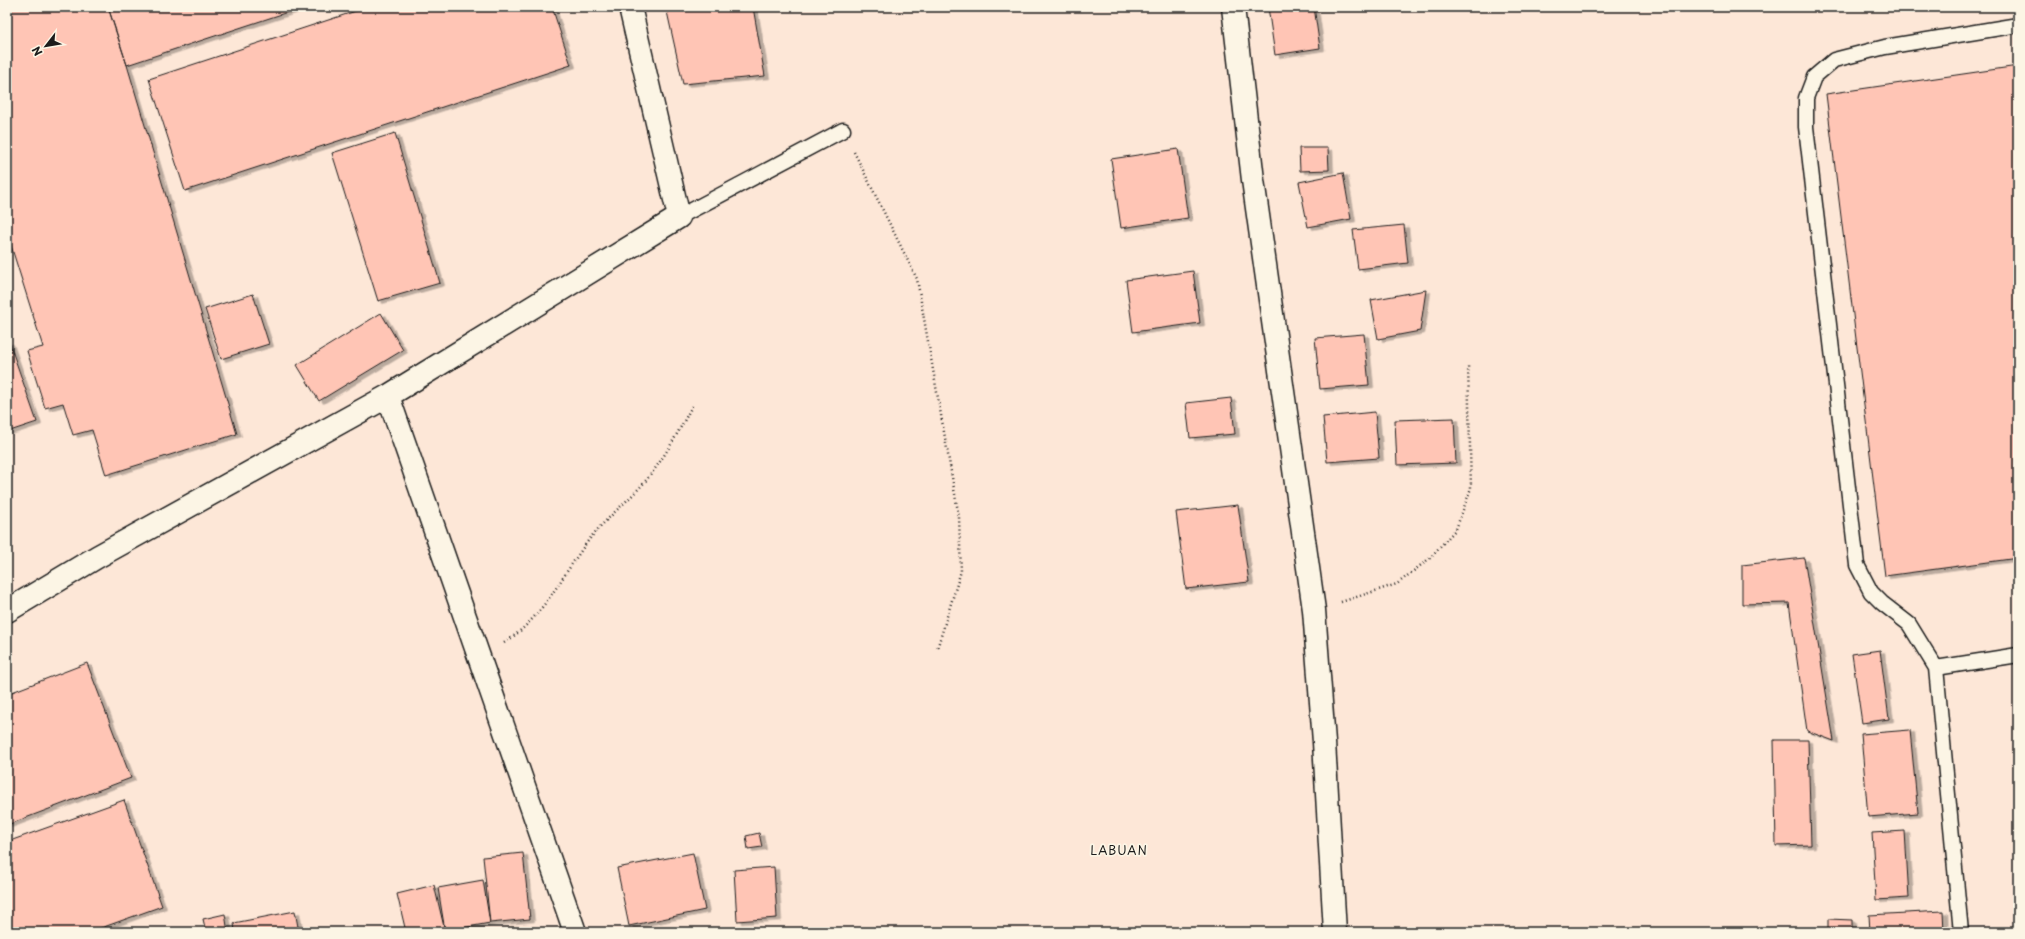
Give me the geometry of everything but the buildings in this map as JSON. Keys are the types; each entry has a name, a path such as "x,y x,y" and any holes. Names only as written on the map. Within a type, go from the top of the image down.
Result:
{"street":[{"path":"7,611 97,557 388,396 679,217 630,7"},
{"path":"1232,7 1253,180 1314,610 1324,742 1335,932"},
{"path":"388,396 575,932"}],"lane":[{"path":"1960,932 1936,668 1909,624 1882,603 1872,592 1857,565 1806,127 1806,98 1814,77 1834,60 1885,47 2018,25"},
{"path":"679,217 843,130"},
{"path":"1936,668 2018,655"}],"path":[{"path":"843,130 882,205 917,279 959,517 961,571 937,649"},
{"path":"1314,610 1397,584 1430,558 1456,529 1471,488 1468,364"},
{"path":"479,658 520,633 545,604 588,541 643,484 673,444 693,404"}],"district":[{"name":"LABUAN","path":"1119,851"}]}
